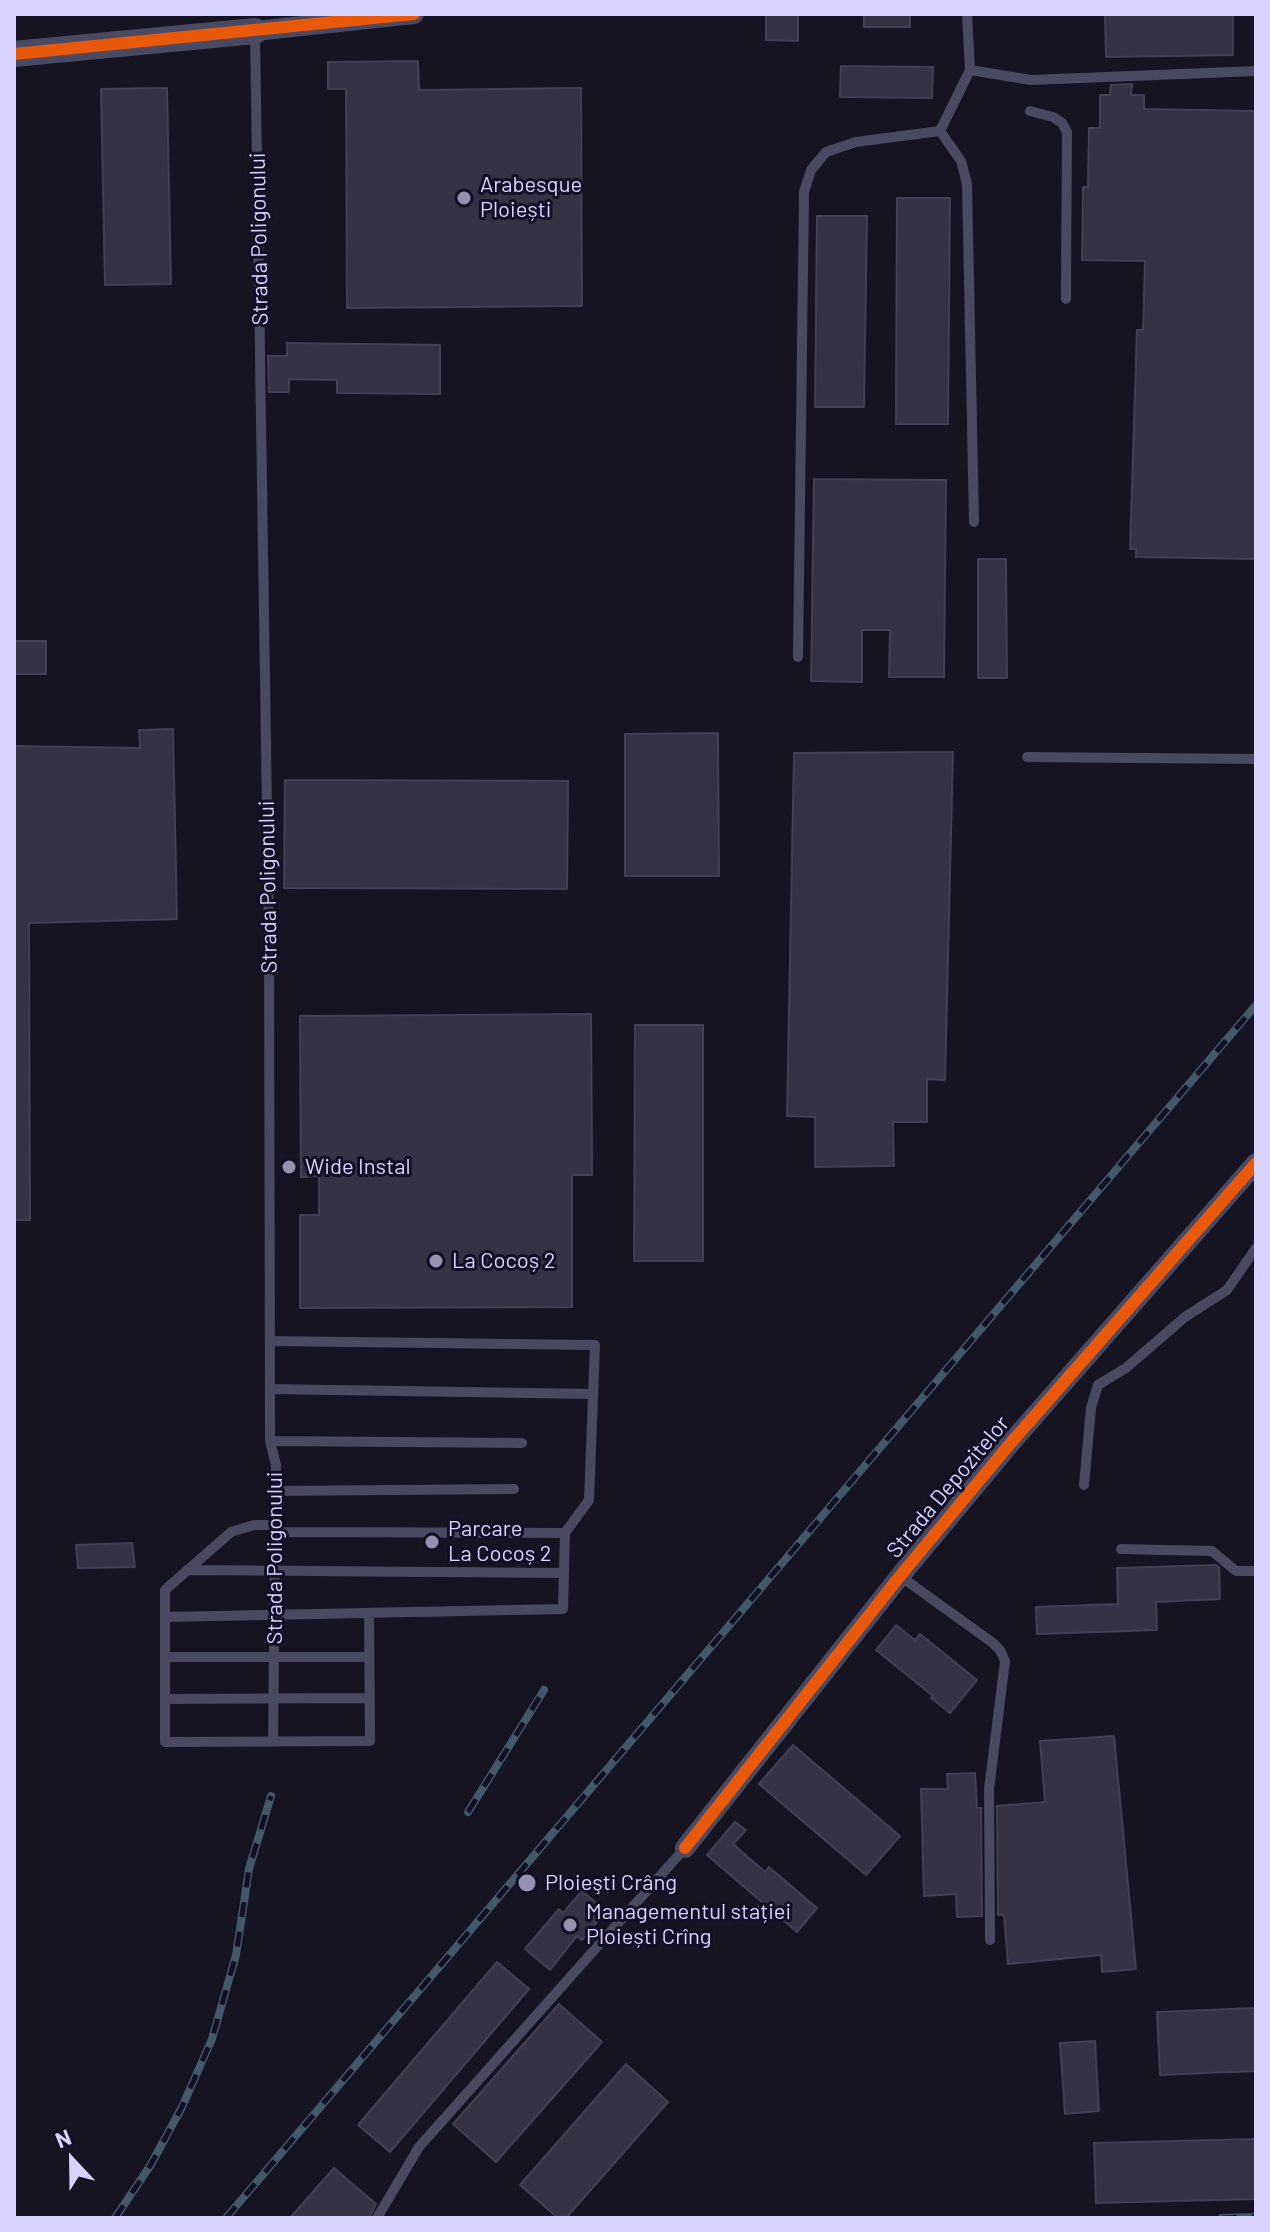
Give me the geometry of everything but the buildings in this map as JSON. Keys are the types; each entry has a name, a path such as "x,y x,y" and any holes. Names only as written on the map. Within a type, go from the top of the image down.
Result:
{"street":[{"path":"14,54 414,14"},
{"name":"Strada Depozitelor","path":"685,1848 900,1576 1009,1445 1256,1163"}],"lane":[{"path":"940,131 970,70 967,14"},
{"name":"Strada Poligonului","path":"255,31 269,921 270,1441 276,1465 273,1741"},
{"path":"970,70 1031,80 1256,71"},
{"path":"1030,111 1053,117 1062,123 1067,132 1066,299"},
{"path":"940,131 961,161 967,184 974,522"},
{"path":"798,657 804,192 811,170 826,152 856,142 940,131"},
{"path":"1027,757 1256,759"},
{"path":"1084,1485 1091,1408 1098,1385 1126,1368 1185,1317 1227,1290 1256,1248"},
{"path":"165,1617 563,1609 565,1533 589,1500 595,1345 270,1341"},
{"path":"270,1389 593,1394"},
{"path":"270,1441 522,1443"},
{"path":"274,1491 514,1489"},
{"path":"369,1613 370,1741 165,1742 165,1590 231,1532 254,1525 274,1529 565,1533"},
{"path":"1121,1549 1212,1551 1236,1571 1256,1571"},
{"path":"187,1570 563,1573"},
{"path":"900,1576 993,1643 1005,1661 989,1789 990,1940"},
{"path":"165,1657 369,1657"},
{"path":"165,1699 369,1698"},
{"path":"377,2218 419,2147 685,1848"}],"railway":[{"path":"226,2218 1256,1005"},
{"path":"468,1812 544,1690"},
{"path":"115,2218 150,2166 182,2107 212,2039 236,1955 249,1869 271,1796"},
{"path":"1222,2218 1256,2217"}],"cycle path":[{"path":"14,54 414,14"},
{"path":"685,1848 900,1576 1009,1445 1256,1163"}],"place":[{"name":"Arabesque Ploiești","path":"464,198"},
{"name":"Wide Instal","path":"289,1167"},
{"name":"La Cocoș 2","path":"436,1261"},
{"name":"Parcare La Cocoș 2","path":"432,1542"},
{"name":"Ploieşti Crâng","path":"527,1883"},
{"name":"Managementul stației Ploiești Crîng","path":"570,1925"}]}
